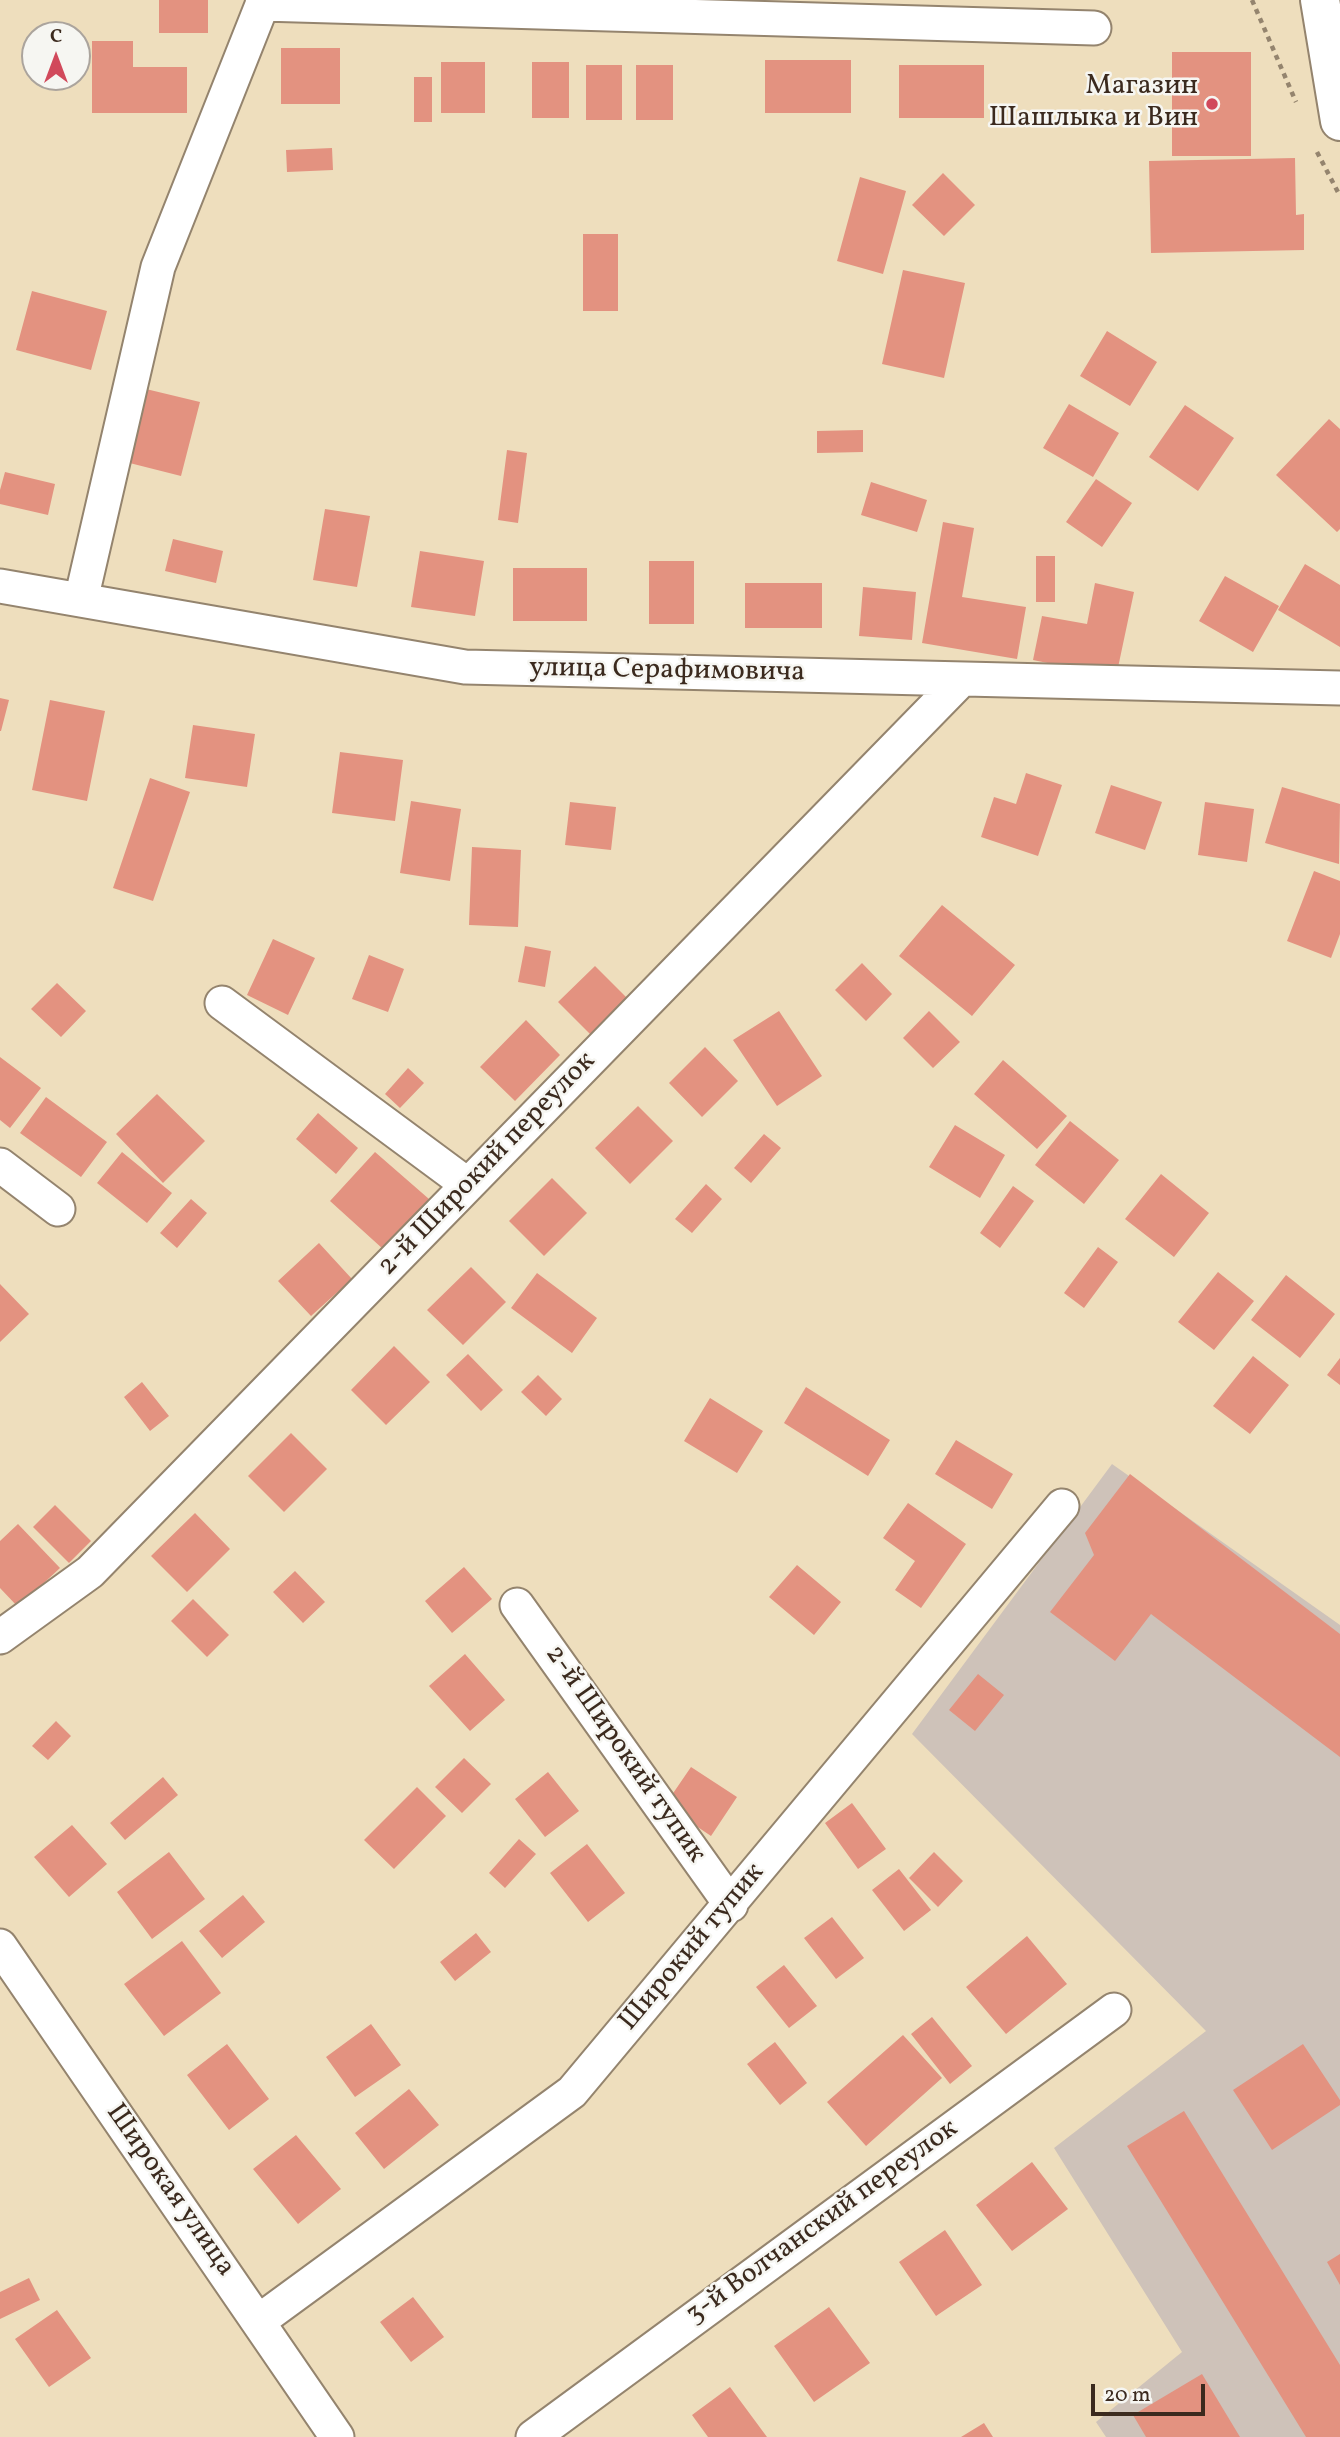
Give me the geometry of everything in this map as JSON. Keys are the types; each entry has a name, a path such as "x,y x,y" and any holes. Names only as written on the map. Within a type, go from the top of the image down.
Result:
{"street":[{"path":"1320,0 1340,121"},
{"path":"80,600 158,267 263,2 1094,28"},
{"name":"улица Серафимовича","path":"0,586 465,667 1340,688"},
{"name":"2-й Широкий переулок","path":"0,1637 90,1572 962,679"},
{"path":"222,1003 468,1185"},
{"path":"0,1165 58,1209"},
{"name":"Широкий тупик","path":"259,2321 572,2092 1062,1506"},
{"name":"2-й Широкий тупик","path":"517,1605 730,1905"},
{"name":"Широкая улица","path":"0,1946 337,2437"},
{"name":"3-й Волчанский переулок","path":"533,2437 1114,2010"}],"shaded area":[{"path":"1112,1464 1340,1625 1340,2437 1106,2437 1096,2422 1182,2352 1054,2148 1206,2031 912,1734"}],"building":[{"path":"159,0 208,0 208,33 159,33"},
{"path":"92,41 133,41 133,67 187,67 187,113 92,113"},
{"path":"281,48 340,48 340,104 281,104"},
{"name":"Магазин Шашлыка и Вин","path":"1172,52 1251,52 1251,156 1172,156"},
{"path":"765,60 851,60 851,113 765,113"},
{"path":"441,62 485,62 485,113 441,113"},
{"path":"532,62 569,62 569,118 532,118"},
{"path":"586,65 622,65 622,120 586,120"},
{"path":"636,65 673,65 673,120 636,120"},
{"path":"899,65 984,65 984,118 899,118"},
{"path":"414,77 432,77 432,122 414,122"},
{"path":"332,148 333,170 287,172 286,150"},
{"path":"1295,158 1296,215 1304,214 1304,250 1151,253 1149,161"},
{"path":"943,173 975,205 944,236 912,205"},
{"path":"860,177 906,191 883,274 837,261"},
{"path":"583,234 618,234 618,311 583,311"},
{"path":"903,270 965,283 944,378 882,364"},
{"path":"32,291 107,311 91,370 16,350"},
{"path":"1107,331 1157,362 1130,406 1080,376"},
{"path":"121,383 200,402 181,476 102,456"},
{"path":"1069,404 1119,433 1093,477 1043,448"},
{"path":"1185,405 1234,438 1198,491 1149,457"},
{"path":"1329,419 1340,429 1340,529 1337,532 1276,475"},
{"path":"863,430 863,452 817,453 817,431"},
{"path":"507,450 527,453 518,523 498,520"},
{"path":"5,472 55,484 48,515 0,504 0,490"},
{"path":"1096,479 1132,503 1102,547 1066,522"},
{"path":"871,482 927,500 917,532 861,515"},
{"path":"325,509 370,516 357,587 313,580"},
{"path":"943,522 974,528 962,597 1026,607 1017,659 922,643"},
{"path":"173,539 223,551 216,583 165,571"},
{"path":"420,551 484,561 475,616 411,607"},
{"path":"1036,556 1055,556 1055,602 1036,602"},
{"path":"649,561 694,561 694,624 649,624"},
{"path":"1305,564 1340,585 1340,647 1278,610"},
{"path":"513,568 587,568 587,621 513,621"},
{"path":"1225,576 1279,606 1253,652 1199,621"},
{"path":"745,583 822,583 822,628 745,628"},
{"path":"1095,583 1134,592 1116,677 1033,660 1042,616 1087,624"},
{"path":"863,587 916,592 912,640 859,636"},
{"path":"0,698 9,700 1,731 0,731"},
{"path":"50,700 105,711 87,801 32,790"},
{"path":"193,725 255,734 247,787 185,778"},
{"path":"340,752 403,760 395,821 332,813"},
{"path":"1026,773 1062,785 1038,856 981,837 994,797 1016,804"},
{"path":"150,778 190,792 153,901 113,888"},
{"path":"1111,785 1162,802 1145,850 1095,833"},
{"path":"1282,787 1340,804 1339,864 1265,843"},
{"path":"411,801 461,809 450,881 400,873"},
{"path":"570,802 616,807 611,850 565,845"},
{"path":"1205,802 1254,809 1247,862 1198,855"},
{"path":"472,847 521,850 518,927 469,925"},
{"path":"1314,871 1340,881 1340,934 1331,958 1287,941"},
{"path":"942,905 1015,965 972,1016 899,956"},
{"path":"273,939 315,958 288,1015 247,995"},
{"path":"525,946 551,951 545,987 518,982"},
{"path":"369,955 404,969 388,1012 352,999"},
{"path":"862,963 892,994 866,1021 835,990"},
{"path":"595,966 628,999 591,1035 558,1002"},
{"path":"57,983 86,1011 61,1037 31,1009"},
{"path":"779,1011 822,1076 777,1106 733,1040"},
{"path":"929,1011 960,1042 933,1068 903,1038"},
{"path":"526,1020 560,1055 515,1101 480,1067"},
{"path":"705,1047 738,1081 702,1117 669,1083"},
{"path":"0,1057 41,1088 10,1128 0,1120"},
{"path":"1003,1060 1067,1116 1037,1149 974,1094"},
{"path":"408,1068 424,1083 400,1108 385,1094"},
{"path":"157,1094 205,1141 163,1183 116,1134"},
{"path":"46,1097 107,1142 81,1177 20,1133"},
{"path":"638,1106 673,1141 630,1184 595,1148"},
{"path":"318,1113 358,1148 336,1174 296,1139"},
{"path":"1070,1121 1119,1160 1084,1204 1035,1165"},
{"path":"955,1125 1005,1155 980,1198 929,1167"},
{"path":"764,1134 781,1148 751,1183 734,1168"},
{"path":"122,1152 172,1193 147,1223 97,1183"},
{"path":"375,1152 429,1199 383,1249 330,1201"},
{"path":"1161,1174 1209,1213 1174,1257 1125,1219"},
{"path":"552,1178 587,1213 544,1256 509,1221"},
{"path":"706,1184 722,1199 692,1233 675,1219"},
{"path":"1013,1186 1034,1201 1000,1248 980,1233"},
{"path":"191,1199 207,1213 177,1248 160,1233"},
{"path":"319,1243 352,1279 311,1316 278,1281"},
{"path":"1098,1247 1118,1262 1084,1308 1064,1293"},
{"path":"471,1267 506,1302 463,1345 427,1310"},
{"path":"1218,1272 1254,1301 1214,1350 1178,1322"},
{"path":"537,1273 597,1318 572,1353 511,1308"},
{"path":"1286,1275 1335,1314 1300,1358 1251,1320"},
{"path":"0,1284 29,1314 0,1342"},
{"path":"394,1346 430,1382 386,1425 351,1390"},
{"path":"468,1354 503,1390 481,1411 446,1375"},
{"path":"1253,1356 1289,1385 1250,1434 1213,1406"},
{"path":"1340,1358 1340,1385 1327,1375"},
{"path":"538,1375 562,1399 546,1416 521,1392"},
{"path":"142,1382 169,1416 150,1431 124,1397"},
{"path":"806,1387 890,1440 868,1476 784,1423"},
{"path":"710,1398 763,1431 737,1473 684,1441"},
{"path":"291,1433 327,1469 284,1512 248,1476"},
{"path":"956,1440 1013,1474 992,1509 935,1474"},
{"path":"1130,1474 1340,1634 1340,1757 1151,1614 1115,1661 1050,1612 1094,1555 1085,1533"},
{"path":"908,1503 966,1544 921,1608 895,1590 915,1561 883,1538"},
{"path":"55,1505 91,1541 69,1563 33,1527"},
{"path":"195,1513 230,1549 187,1592 151,1556"},
{"path":"18,1524 60,1568 18,1607 0,1588 0,1541"},
{"path":"797,1565 841,1602 814,1635 769,1597"},
{"path":"464,1567 492,1599 452,1633 425,1601"},
{"path":"295,1571 325,1602 303,1623 273,1592"},
{"path":"193,1599 229,1635 207,1657 171,1621"},
{"path":"465,1654 505,1700 470,1731 429,1686"},
{"path":"978,1674 1004,1695 975,1731 949,1710"},
{"path":"56,1721 71,1736 48,1760 32,1746"},
{"path":"464,1758 491,1784 462,1813 435,1787"},
{"path":"691,1767 737,1797 711,1836 665,1805"},
{"path":"548,1772 579,1811 545,1837 515,1799"},
{"path":"163,1777 178,1795 125,1840 110,1823"},
{"path":"417,1787 446,1816 394,1869 364,1840"},
{"path":"852,1803 886,1849 858,1869 825,1823"},
{"path":"72,1825 107,1864 69,1897 34,1857"},
{"path":"519,1839 536,1854 505,1888 489,1873"},
{"path":"587,1844 625,1893 588,1922 550,1873"},
{"path":"169,1852 205,1899 152,1939 117,1892"},
{"path":"934,1852 963,1881 938,1907 909,1878"},
{"path":"899,1869 931,1910 904,1931 872,1890"},
{"path":"243,1895 265,1922 222,1958 199,1931"},
{"path":"832,1917 864,1958 836,1979 804,1938"},
{"path":"476,1933 491,1952 455,1981 440,1962"},
{"path":"1027,1936 1067,1984 1006,2034 966,1987"},
{"path":"182,1941 221,1993 164,2036 124,1984"},
{"path":"784,1965 817,2006 789,2028 756,1987"},
{"path":"932,2017 972,2066 950,2084 911,2034"},
{"path":"371,2024 401,2065 355,2097 326,2057"},
{"path":"903,2035 942,2078 866,2146 827,2102"},
{"path":"775,2042 807,2083 780,2105 747,2064"},
{"path":"227,2044 269,2099 229,2130 187,2075"},
{"path":"1303,2044 1340,2100 1340,2105 1272,2150 1233,2090"},
{"path":"409,2089 439,2125 384,2169 355,2133"},
{"path":"1184,2111 1340,2365 1340,2437 1306,2437 1127,2146"},
{"path":"296,2135 341,2189 298,2224 253,2169"},
{"path":"1032,2162 1068,2209 1012,2251 976,2205"},
{"path":"945,2230 982,2285 936,2316 899,2262"},
{"path":"1340,2254 1340,2285 1327,2262"},
{"path":"29,2278 40,2300 0,2319 0,2292"},
{"path":"413,2297 444,2337 411,2362 380,2322"},
{"path":"829,2307 870,2363 814,2402 774,2346"},
{"path":"57,2310 91,2358 49,2387 15,2339"},
{"path":"1202,2374 1240,2437 1146,2437 1133,2415"},
{"path":"730,2387 767,2437 708,2437 692,2415"},
{"path":"984,2423 993,2437 961,2437"}],"place":[{"name":"Магазин Шашлыка и Вин","path":"1212,104"}]}
